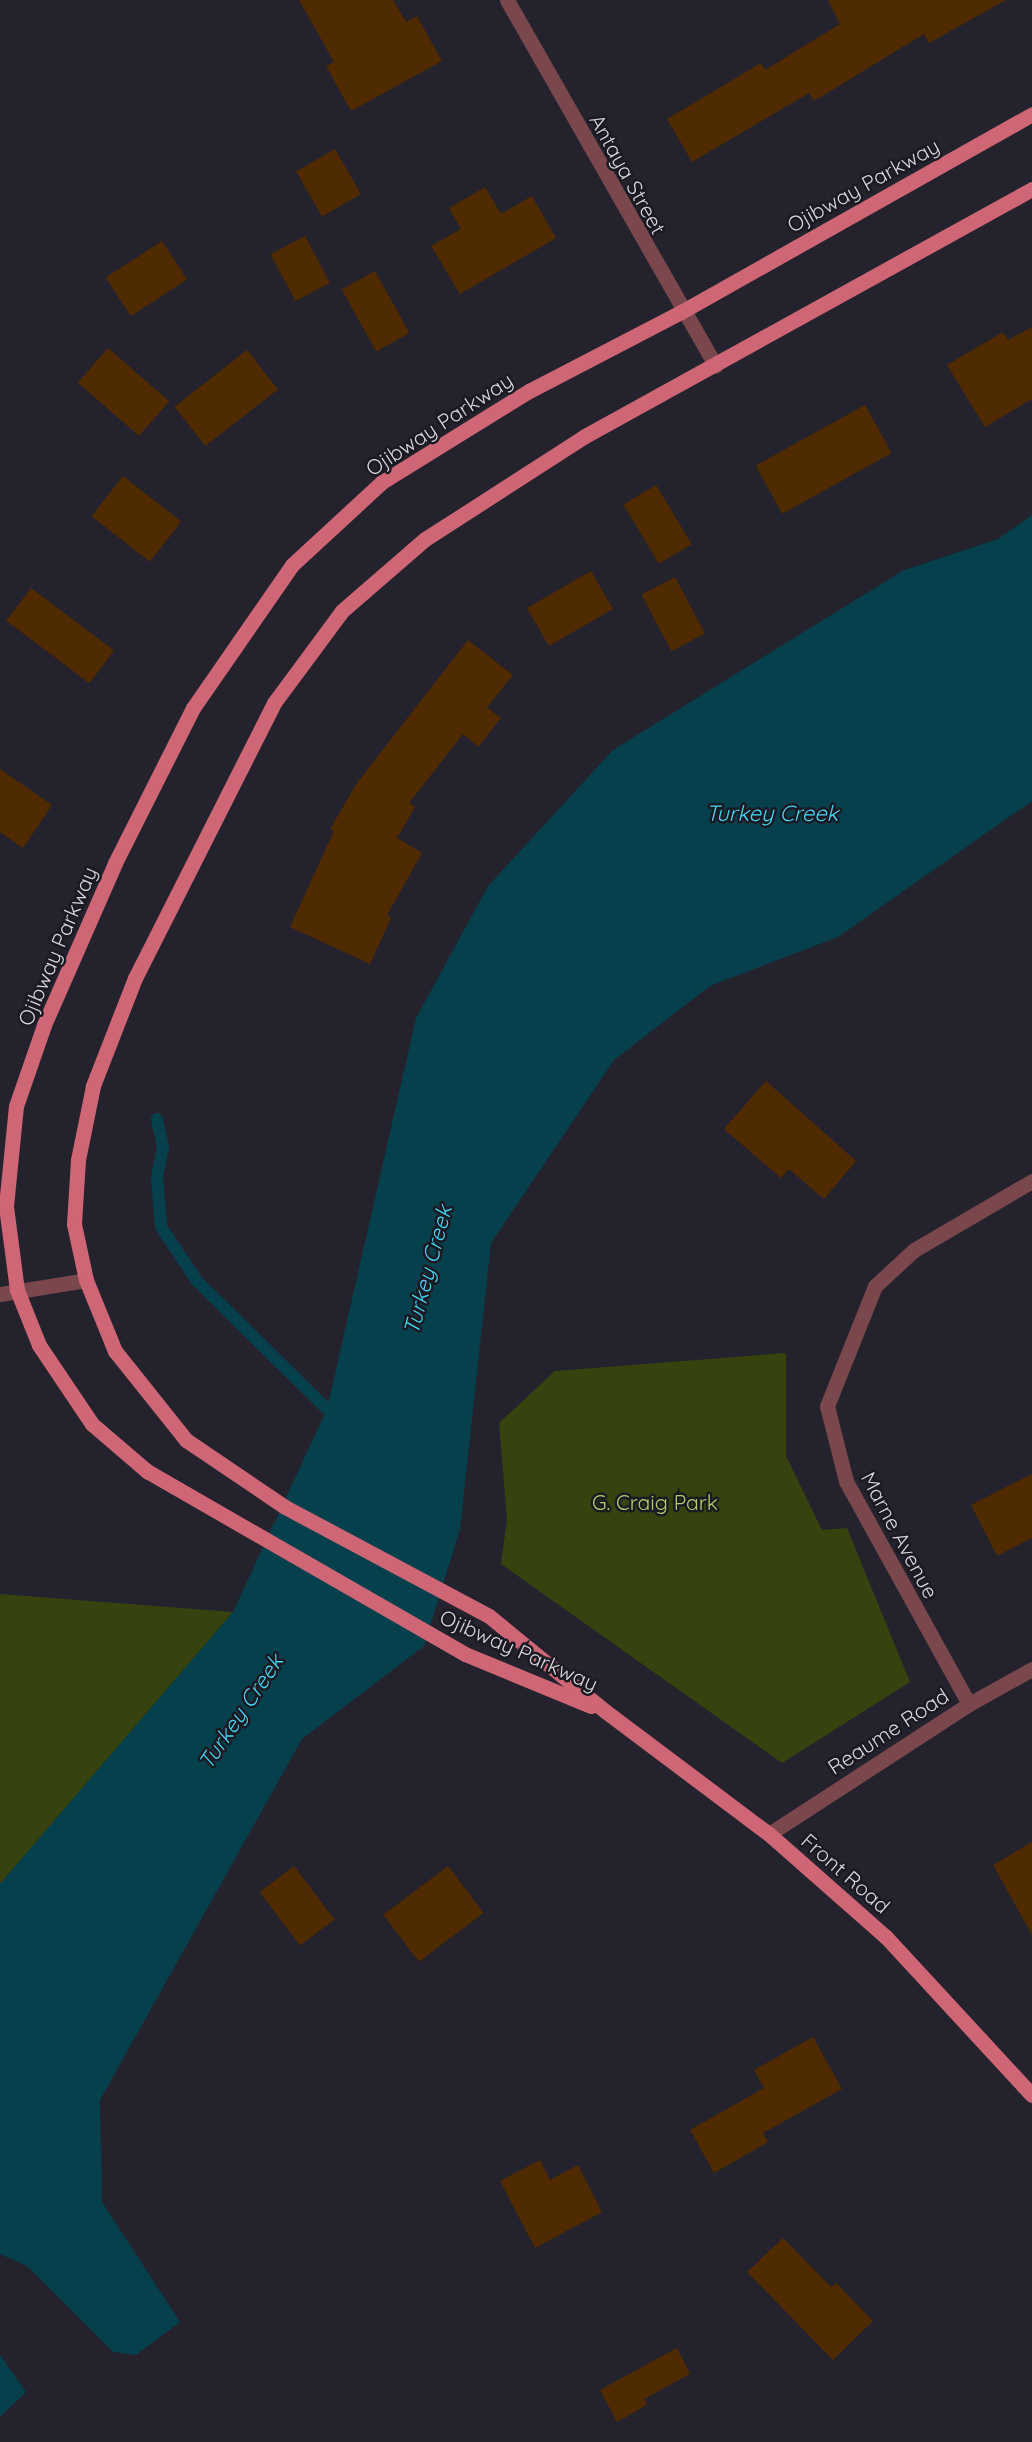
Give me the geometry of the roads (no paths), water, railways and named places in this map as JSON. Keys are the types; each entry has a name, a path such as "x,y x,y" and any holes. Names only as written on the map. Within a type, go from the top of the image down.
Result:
{"main road":[{"name":"Ojibway Parkway","path":"605,1711 465,1654 148,1472 92,1424 39,1345 17,1290 6,1206 16,1106 44,1025 115,863 200,699 292,565 382,482 529,391 681,312 1032,114"},
{"name":"Ojibway Parkway","path":"605,1711 489,1616 247,1484 186,1440 151,1399 115,1351 86,1280 74,1224 78,1160 93,1086 135,978 274,703 342,611 425,539 585,436 716,366 1032,189"},
{"name":"Front Road","path":"605,1711 770,1834 886,1937 1032,2095"}],"street":[{"name":"Antaya Street","path":"507,0 681,312 716,366"},
{"name":"Marne Avenue","path":"969,1704 846,1481 827,1406 875,1286 914,1250 1032,1181"},
{"path":"0,1294 86,1280"},
{"name":"Reaume Road","path":"770,1834 969,1704 1032,1669"}],"water":[{"name":"Turkey Creek","path":"1032,515 1032,801 838,937 710,986 614,1060 491,1243 460,1529 424,1646 302,1739 100,2100 102,2202 180,2322 136,2355 113,2352 27,2266 0,2254 0,1884 233,1612 327,1409 416,1018 488,886 613,750 904,570 998,539"},
{"path":"0,2355 26,2392 0,2417"}],"waterway":[{"path":"157,1119 163,1147 157,1179 161,1227 197,1281 327,1409"}],"park label":[{"name":"G. Craig Park","path":"655,1502"}]}
